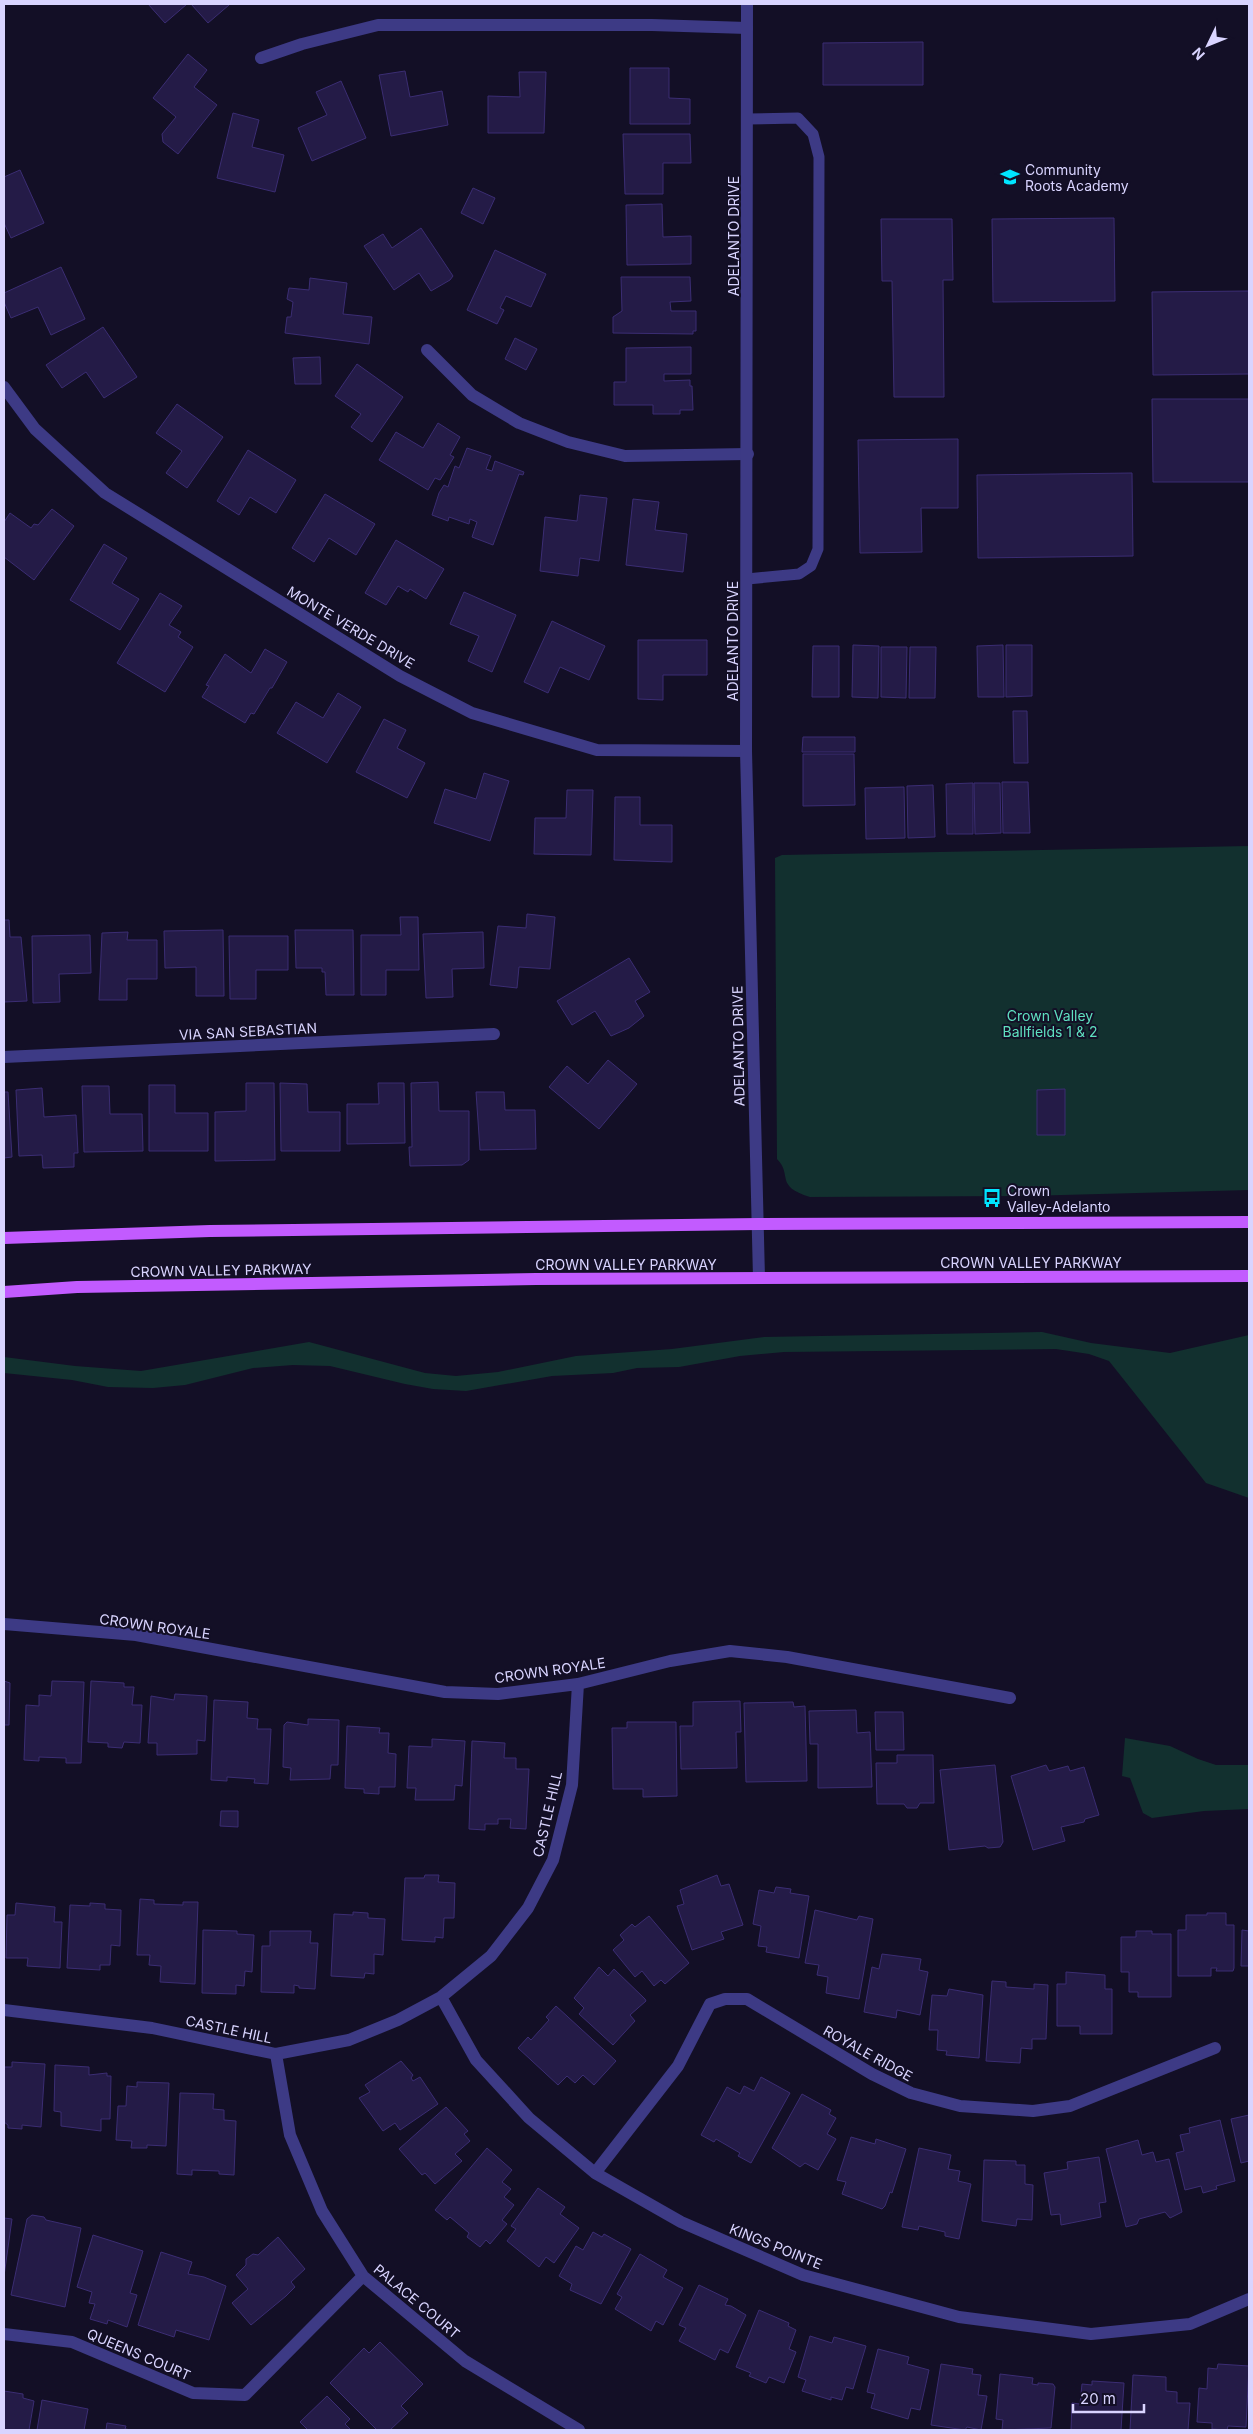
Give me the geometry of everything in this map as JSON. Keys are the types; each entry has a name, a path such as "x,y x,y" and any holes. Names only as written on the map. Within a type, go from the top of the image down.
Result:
{"main road":[{"path":"4,1238 210,1230 758,1224 1249,1222"},
{"name":"CROWN VALLEY PARKWAY","path":"4,1292 77,1287 546,1278 1249,1276"}],"street":[{"name":"ADELANTO DRIVE","path":"747,4 748,454 746,751 759,1278"},
{"path":"261,58 302,44 378,25 652,25 747,28"},
{"path":"428,350 472,395 518,423 568,442 625,456 748,454"},
{"name":"MONTE VERDE DRIVE","path":"4,387 35,429 105,493 400,676 472,713 597,750 746,751"},
{"name":"VIA SAN SEBASTIAN","path":"4,1057 494,1034"},
{"name":"CROWN ROYALE","path":"4,1624 136,1635 445,1692 498,1694 578,1684 670,1661 730,1651 787,1657 1010,1698"},
{"name":"CASTLE HILL","path":"4,2010 152,2028 276,2054 349,2040 398,2020 441,1997 491,1956 528,1908 553,1860 572,1785 578,1684"},
{"name":"KINGS POINTE","path":"441,1997 476,2060 529,2118 595,2173 681,2222 804,2275 959,2317 1091,2334 1190,2324 1249,2300"},
{"name":"ROYALE RIDGE","path":"595,2173 678,2066 710,2004 725,1999 747,1999 888,2082 911,2093 960,2106 1033,2111 1070,2106 1215,2048"},
{"name":"PALACE COURT","path":"276,2054 290,2135 322,2211 363,2276 465,2361 579,2430"},
{"name":"QUEENS COURT","path":"4,2334 72,2342 193,2393 245,2395 363,2276"}],"lane":[{"path":"747,119 798,118 813,134 820,157 818,549 811,566 799,574 747,579"}],"green space":[{"name":"Crown Valley Ballfields 1 & 2","path":"1249,846 1249,1190 1025,1196 810,1197 792,1189 788,1184 782,1165 777,1159 775,858 782,855"},
{"path":"1042,1332 1091,1343 1170,1353 1249,1335 1249,1498 1206,1483 1109,1361 1089,1354 1056,1349 784,1352 740,1356 679,1367 637,1368 613,1373 552,1376 466,1391 433,1389 405,1384 330,1366 293,1365 253,1368 185,1385 153,1388 108,1387 72,1380 4,1373 4,1357 75,1366 141,1371 309,1342 425,1373 456,1376 498,1372 576,1356 672,1349 764,1337"},
{"path":"1125,1738 1170,1746 1216,1765 1249,1765 1249,1809 1204,1811 1152,1818 1143,1813 1130,1778 1122,1776"}],"building":[{"path":"148,4 187,4 165,23"},
{"path":"191,4 228,4 229,5 208,23"},
{"path":"923,42 923,85 823,85 823,43"},
{"path":"188,54 207,70 194,87 217,105 178,154 163,142 162,134 176,117 153,98"},
{"path":"630,68 669,68 669,98 690,99 690,124 630,124"},
{"path":"405,71 410,97 442,91 448,125 391,136 379,75"},
{"path":"519,72 546,72 544,133 488,133 488,96 520,97"},
{"path":"341,81 366,138 312,161 298,128 327,115 316,92"},
{"path":"233,113 259,120 252,147 284,155 275,192 217,178"},
{"path":"623,134 690,134 691,163 663,163 663,194 625,194"},
{"path":"20,170 44,223 11,238 4,223 4,177"},
{"path":"473,188 495,198 483,224 461,213"},
{"path":"662,204 663,237 691,236 691,264 627,265 626,205"},
{"path":"1114,218 1115,301 993,302 992,219"},
{"path":"881,219 952,219 953,280 943,280 944,397 894,397 892,281 882,281"},
{"path":"421,228 453,276 450,280 431,291 419,273 394,290 364,246 383,234 392,248"},
{"path":"495,250 546,274 531,307 506,296 500,308 504,310 497,324 467,310"},
{"path":"61,267 85,319 51,335 38,307 11,318 4,302 4,293"},
{"path":"621,277 690,277 691,301 670,302 671,311 696,311 696,331 693,331 693,334 613,333 613,317 622,311"},
{"path":"310,278 347,283 343,314 372,317 369,344 285,333 287,317 291,317 293,302 287,299 289,288 309,290"},
{"path":"1249,291 1249,374 1153,375 1152,292"},
{"path":"103,327 137,377 104,398 86,372 62,388 46,365"},
{"path":"515,338 537,349 526,370 505,359"},
{"path":"691,347 691,374 664,374 664,381 690,380 693,410 680,410 680,414 653,414 653,405 614,405 614,382 626,382 626,348"},
{"path":"320,357 321,384 295,384 293,358"},
{"path":"357,364 403,397 372,442 351,427 361,414 335,396"},
{"path":"1152,399 1249,399 1249,482 1153,482"},
{"path":"177,404 223,437 187,488 166,473 182,451 156,433"},
{"path":"438,423 460,437 450,455 454,457 440,480 435,478 428,490 379,460 396,432 423,448"},
{"path":"958,439 958,508 921,508 922,552 860,553 858,440"},
{"path":"467,448 491,456 486,469 492,471 495,461 524,472 523,475 519,474 493,545 472,537 477,522 470,519 469,524 449,517 448,521 432,515 439,493 444,485 448,487 455,466 459,468"},
{"path":"248,450 296,480 276,513 250,497 239,515 217,501"},
{"path":"1132,473 1133,556 978,558 977,475"},
{"path":"325,494 375,524 356,555 329,538 314,562 292,548"},
{"path":"580,495 607,498 599,561 580,558 578,576 540,571 545,517 577,521"},
{"path":"633,499 659,502 655,530 687,534 683,572 626,565"},
{"path":"52,509 74,526 34,580 4,557 4,522 10,513 31,528 34,524 38,525"},
{"path":"396,540 444,569 426,599 410,589 408,592 398,586 386,605 365,593"},
{"path":"104,544 127,558 112,583 139,599 120,630 70,600"},
{"path":"464,592 516,615 492,672 468,661 479,636 450,624"},
{"path":"160,593 182,606 169,625 181,632 178,637 193,647 165,692 117,663"},
{"path":"552,621 605,646 589,680 560,667 548,693 524,682"},
{"path":"638,640 707,640 707,675 663,675 663,700 638,699"},
{"path":"853,645 879,646 878,698 852,697"},
{"path":"1003,645 1004,697 978,697 977,646"},
{"path":"1006,645 1032,645 1032,696 1006,697"},
{"path":"813,646 839,646 839,697 812,697"},
{"path":"881,647 907,647 906,698 881,697"},
{"path":"910,647 936,647 935,698 909,698"},
{"path":"265,649 287,662 272,688 270,688 254,714 251,713 245,723 202,697 209,686 206,685 225,654 251,673"},
{"path":"338,693 361,707 327,763 277,733 296,702 323,718"},
{"path":"1013,711 1027,711 1028,763 1014,763"},
{"path":"384,719 406,730 397,748 425,763 407,798 356,772"},
{"path":"803,737 855,737 855,752 802,752"},
{"path":"803,754 854,754 855,805 803,806"},
{"path":"484,773 509,781 490,841 434,823 445,789 476,799"},
{"path":"1002,782 1028,782 1030,833 1003,833"},
{"path":"973,783 973,834 947,834 946,784"},
{"path":"974,783 1000,783 1001,833 975,834"},
{"path":"933,785 935,837 908,838 907,786"},
{"path":"904,787 905,838 866,839 865,788"},
{"path":"567,790 593,790 591,855 534,854 535,818 566,818"},
{"path":"615,797 640,797 640,825 672,825 672,862 614,860"},
{"path":"527,914 555,917 550,969 519,967 517,988 490,985 498,926 526,928"},
{"path":"400,917 418,917 419,970 386,970 386,995 361,995 361,935 401,935"},
{"path":"4,920 9,920 10,937 21,937 27,1001 4,1002"},
{"path":"223,930 224,996 196,996 196,967 165,968 164,931"},
{"path":"295,930 353,930 354,995 326,995 325,972 322,972 322,968 296,968"},
{"path":"128,932 127,940 157,940 157,979 127,979 127,1000 99,1000 102,933"},
{"path":"483,932 484,968 452,969 453,997 426,998 423,934"},
{"path":"90,935 91,973 59,974 60,1002 33,1003 32,936"},
{"path":"229,936 288,936 288,970 256,970 256,999 230,999"},
{"path":"629,958 650,992 635,1001 644,1016 629,1028 611,1036 595,1011 572,1025 557,1001"},
{"path":"608,1060 637,1084 599,1129 549,1087 567,1066 588,1084"},
{"path":"438,1082 439,1111 469,1111 469,1160 462,1165 410,1166 409,1147 412,1147 411,1083"},
{"path":"246,1083 274,1083 275,1160 215,1161 215,1112 246,1111"},
{"path":"280,1083 307,1084 308,1112 340,1112 340,1151 281,1151"},
{"path":"378,1083 404,1083 405,1143 347,1144 347,1104 379,1104"},
{"path":"149,1085 175,1085 175,1113 208,1113 208,1151 149,1151"},
{"path":"82,1086 109,1086 110,1114 142,1114 143,1151 84,1152"},
{"path":"42,1088 44,1117 76,1115 78,1153 74,1153 74,1167 43,1168 42,1155 19,1156 16,1090"},
{"path":"1065,1089 1065,1135 1037,1135 1037,1090"},
{"path":"4,1092 8,1092 12,1157 4,1158"},
{"path":"476,1092 504,1092 505,1110 535,1110 536,1149 480,1150"},
{"path":"4,1681 10,1683 9,1725 4,1725"},
{"path":"52,1681 84,1682 81,1763 66,1763 66,1758 39,1757 39,1761 24,1760 26,1705 39,1706 39,1695 51,1696"},
{"path":"91,1681 124,1683 124,1687 134,1687 132,1705 142,1705 140,1743 124,1742 122,1748 108,1747 108,1743 88,1742"},
{"path":"175,1694 207,1696 205,1741 197,1740 197,1754 157,1755 157,1743 148,1743 151,1696 174,1700"},
{"path":"214,1700 248,1702 247,1718 258,1719 257,1729 271,1729 268,1784 254,1783 255,1779 227,1777 227,1781 211,1780"},
{"path":"740,1701 741,1732 736,1732 737,1768 681,1769 680,1726 693,1726 693,1702"},
{"path":"793,1702 794,1707 805,1706 807,1781 746,1782 744,1703"},
{"path":"856,1710 857,1733 870,1732 872,1787 818,1788 818,1744 810,1744 809,1711"},
{"path":"875,1712 903,1712 904,1750 876,1750"},
{"path":"308,1719 339,1720 338,1765 331,1765 330,1779 290,1780 291,1768 283,1767 284,1725 287,1722 308,1725"},
{"path":"627,1722 676,1722 677,1796 643,1797 643,1789 613,1789 612,1728 627,1728"},
{"path":"347,1726 380,1728 379,1733 389,1733 388,1753 396,1754 395,1787 379,1787 379,1794 364,1793 364,1789 345,1788"},
{"path":"432,1739 465,1741 462,1786 455,1785 454,1800 415,1800 416,1788 407,1788 409,1746 432,1747"},
{"path":"472,1741 505,1743 504,1758 516,1758 516,1769 529,1769 526,1829 510,1828 511,1819 498,1819 498,1824 485,1824 485,1830 469,1829"},
{"path":"897,1755 933,1755 934,1803 920,1803 917,1808 907,1808 904,1804 877,1804 876,1763 897,1763"},
{"path":"995,1765 1003,1842 1000,1847 988,1848 985,1846 949,1850 940,1770"},
{"path":"1046,1765 1049,1771 1068,1766 1070,1771 1084,1767 1099,1815 1085,1819 1084,1822 1061,1827 1065,1841 1033,1850 1011,1776"},
{"path":"221,1811 238,1811 238,1827 220,1826"},
{"path":"425,1875 439,1875 438,1882 455,1883 454,1918 444,1918 443,1938 435,1937 435,1942 402,1940 405,1878 424,1878"},
{"path":"717,1875 721,1886 729,1884 743,1925 721,1932 724,1939 692,1950 677,1906 684,1904 680,1890"},
{"path":"776,1887 791,1889 790,1893 809,1896 799,1958 766,1952 767,1947 758,1946 761,1926 753,1924 759,1890 774,1893"},
{"path":"140,1899 154,1900 154,1904 183,1905 183,1902 198,1902 195,1984 160,1982 161,1966 149,1965 150,1955 137,1955"},
{"path":"16,1903 55,1907 54,1922 62,1922 60,1968 27,1966 28,1958 6,1958 7,1915 15,1915"},
{"path":"90,1903 105,1904 105,1909 121,1910 120,1946 111,1945 110,1965 100,1965 100,1970 67,1968 70,1905 90,1906"},
{"path":"815,1910 857,1920 859,1916 873,1919 859,1999 826,1993 828,1977 817,1975 819,1965 805,1963"},
{"path":"353,1912 368,1913 368,1918 385,1919 383,1955 374,1954 374,1974 365,1973 364,1978 331,1976 334,1914 353,1915"},
{"path":"1207,1913 1226,1913 1226,1925 1234,1925 1233,1971 1216,1971 1217,1968 1211,1968 1211,1976 1178,1976 1178,1930 1186,1930 1186,1915 1207,1915"},
{"path":"649,1916 689,1963 665,1984 661,1980 654,1986 642,1971 635,1977 613,1950 624,1940 620,1935 632,1924 635,1927"},
{"path":"203,1930 237,1931 237,1934 254,1935 252,1972 245,1971 244,1986 236,1985 236,1994 202,1993"},
{"path":"1242,1930 1249,1931 1249,1966 1241,1966"},
{"path":"270,1931 311,1931 310,1943 318,1943 315,1989 299,1988 299,1986 294,1985 294,1993 261,1992 262,1946 270,1946"},
{"path":"1136,1931 1152,1931 1152,1934 1171,1934 1171,1997 1138,1997 1138,1992 1129,1992 1129,1972 1121,1972 1121,1937 1136,1937"},
{"path":"882,1954 921,1959 919,1970 928,1972 920,2015 897,2010 896,2018 864,2012 872,1967 879,1969"},
{"path":"599,1967 608,1976 614,1969 646,2001 630,2015 635,2021 613,2045 579,2014 584,2008 574,1998"},
{"path":"1066,1972 1105,1975 1105,1989 1112,1989 1112,2034 1080,2034 1080,2026 1057,2026 1057,1984 1066,1984"},
{"path":"992,1981 1006,1982 1006,1987 1034,1989 1034,1984 1048,1985 1046,2039 1032,2039 1032,2049 1021,2048 1020,2063 986,2061"},
{"path":"949,1989 983,1995 979,2058 946,2055 947,2051 937,2050 938,2030 929,2030 932,1995 947,1996"},
{"path":"556,2006 616,2061 594,2085 583,2075 575,2083 567,2076 558,2085 518,2048 528,2037 531,2040 549,2020 546,2017"},
{"path":"401,2061 413,2075 411,2078 413,2081 420,2077 438,2104 400,2130 395,2123 383,2131 359,2098 370,2092 365,2085"},
{"path":"12,2062 45,2064 41,2127 22,2125 22,2129 8,2128 8,2125 4,2122 4,2067 12,2067"},
{"path":"55,2065 89,2067 89,2075 107,2073 107,2076 111,2076 110,2119 101,2119 101,2131 61,2126 61,2112 54,2111"},
{"path":"761,2077 790,2093 751,2163 738,2156 740,2153 716,2139 714,2142 701,2135 727,2087 740,2094 744,2086 754,2091"},
{"path":"137,2082 169,2083 166,2146 147,2145 147,2148 131,2148 132,2141 116,2140 118,2106 126,2106 127,2086 137,2087"},
{"path":"180,2093 214,2094 213,2109 224,2110 224,2120 236,2121 234,2175 219,2174 219,2171 192,2170 192,2175 177,2174"},
{"path":"802,2094 831,2110 829,2114 836,2118 827,2134 836,2139 818,2170 805,2163 800,2167 772,2148"},
{"path":"446,2107 468,2131 464,2134 470,2141 455,2154 462,2161 435,2184 425,2173 422,2175 399,2149"},
{"path":"1249,2115 1249,2161 1241,2163 1231,2119"},
{"path":"1220,2120 1235,2181 1216,2186 1217,2189 1203,2193 1201,2186 1185,2190 1176,2153 1184,2151 1180,2135 1190,2133 1189,2128"},
{"path":"851,2137 875,2144 876,2139 906,2149 892,2193 890,2192 882,2209 842,2194 846,2182 837,2180"},
{"path":"1138,2140 1142,2155 1153,2152 1156,2162 1169,2159 1182,2212 1170,2218 1165,2212 1139,2219 1137,2224 1126,2227 1106,2149"},
{"path":"487,2148 512,2170 502,2182 511,2189 504,2197 514,2205 502,2220 507,2224 490,2244 486,2240 480,2247 467,2237 469,2233 450,2217 447,2220 435,2210"},
{"path":"919,2148 951,2155 948,2169 960,2171 958,2181 971,2184 959,2239 945,2236 945,2232 919,2226 918,2230 902,2227"},
{"path":"1099,2157 1106,2202 1099,2203 1101,2217 1061,2225 1060,2214 1051,2215 1044,2173 1068,2169 1067,2162"},
{"path":"984,2160 1016,2161 1016,2165 1025,2165 1025,2184 1033,2185 1032,2220 1017,2219 1016,2226 982,2221"},
{"path":"538,2188 565,2207 560,2214 579,2228 554,2263 546,2257 539,2267 507,2241 516,2229 511,2226"},
{"path":"32,2215 81,2228 65,2307 11,2295 27,2219"},
{"path":"4,2218 12,2219 4,2276"},
{"path":"593,2232 602,2237 604,2234 631,2249 601,2304 570,2290 572,2284 559,2276 576,2246 583,2250"},
{"path":"93,2235 143,2251 130,2293 137,2295 127,2327 108,2320 107,2324 90,2319 95,2304 89,2303 92,2292 77,2287"},
{"path":"278,2237 305,2269 291,2282 295,2287 251,2325 232,2303 248,2289 236,2275 246,2265 246,2259 253,2254 258,2255"},
{"path":"161,2252 192,2262 188,2274 204,2277 226,2286 209,2340 176,2330 174,2337 138,2325"},
{"path":"640,2254 667,2270 663,2277 683,2288 663,2325 656,2321 651,2331 615,2309 622,2297 617,2294"},
{"path":"699,2285 728,2299 725,2305 731,2306 746,2315 728,2353 720,2349 715,2360 679,2341 686,2328 679,2325"},
{"path":"759,2310 789,2323 788,2326 796,2330 789,2349 796,2352 784,2383 769,2377 766,2383 749,2376 751,2373 736,2367"},
{"path":"810,2336 832,2343 834,2337 866,2346 853,2389 846,2387 842,2400 831,2397 831,2400 802,2391 806,2380 798,2377"},
{"path":"380,2342 423,2384 401,2406 408,2413 390,2430 377,2430 330,2383 364,2348 369,2353"},
{"path":"878,2349 909,2357 907,2364 929,2370 920,2410 911,2408 908,2419 871,2408 875,2394 867,2392"},
{"path":"941,2364 973,2369 972,2374 981,2375 978,2395 987,2396 981,2430 967,2427 965,2430 931,2425"},
{"path":"1218,2364 1249,2366 1246,2427 1228,2426 1227,2430 1212,2429 1212,2423 1197,2422 1199,2388 1207,2389 1208,2368 1217,2369"},
{"path":"1000,2374 1033,2378 1032,2384 1053,2384 1055,2387 1051,2428 1002,2430 1003,2420 996,2419"},
{"path":"1133,2375 1166,2377 1166,2391 1177,2392 1177,2403 1190,2403 1188,2430 1130,2430"},
{"path":"1092,2381 1124,2383 1121,2430 1071,2430 1072,2403 1080,2404 1082,2384 1092,2385"},
{"path":"4,2391 23,2394 23,2398 34,2401 29,2430 4,2430"},
{"path":"327,2396 350,2419 345,2424 351,2430 308,2430 300,2422"},
{"path":"42,2400 88,2409 84,2430 37,2430"},
{"path":"107,2423 126,2426 125,2429 132,2430 106,2430"}],"place":[{"name":"Community Roots Academy","path":"1010,177"},
{"name":"Crown Valley-Adelanto","path":"992,1198"}]}
